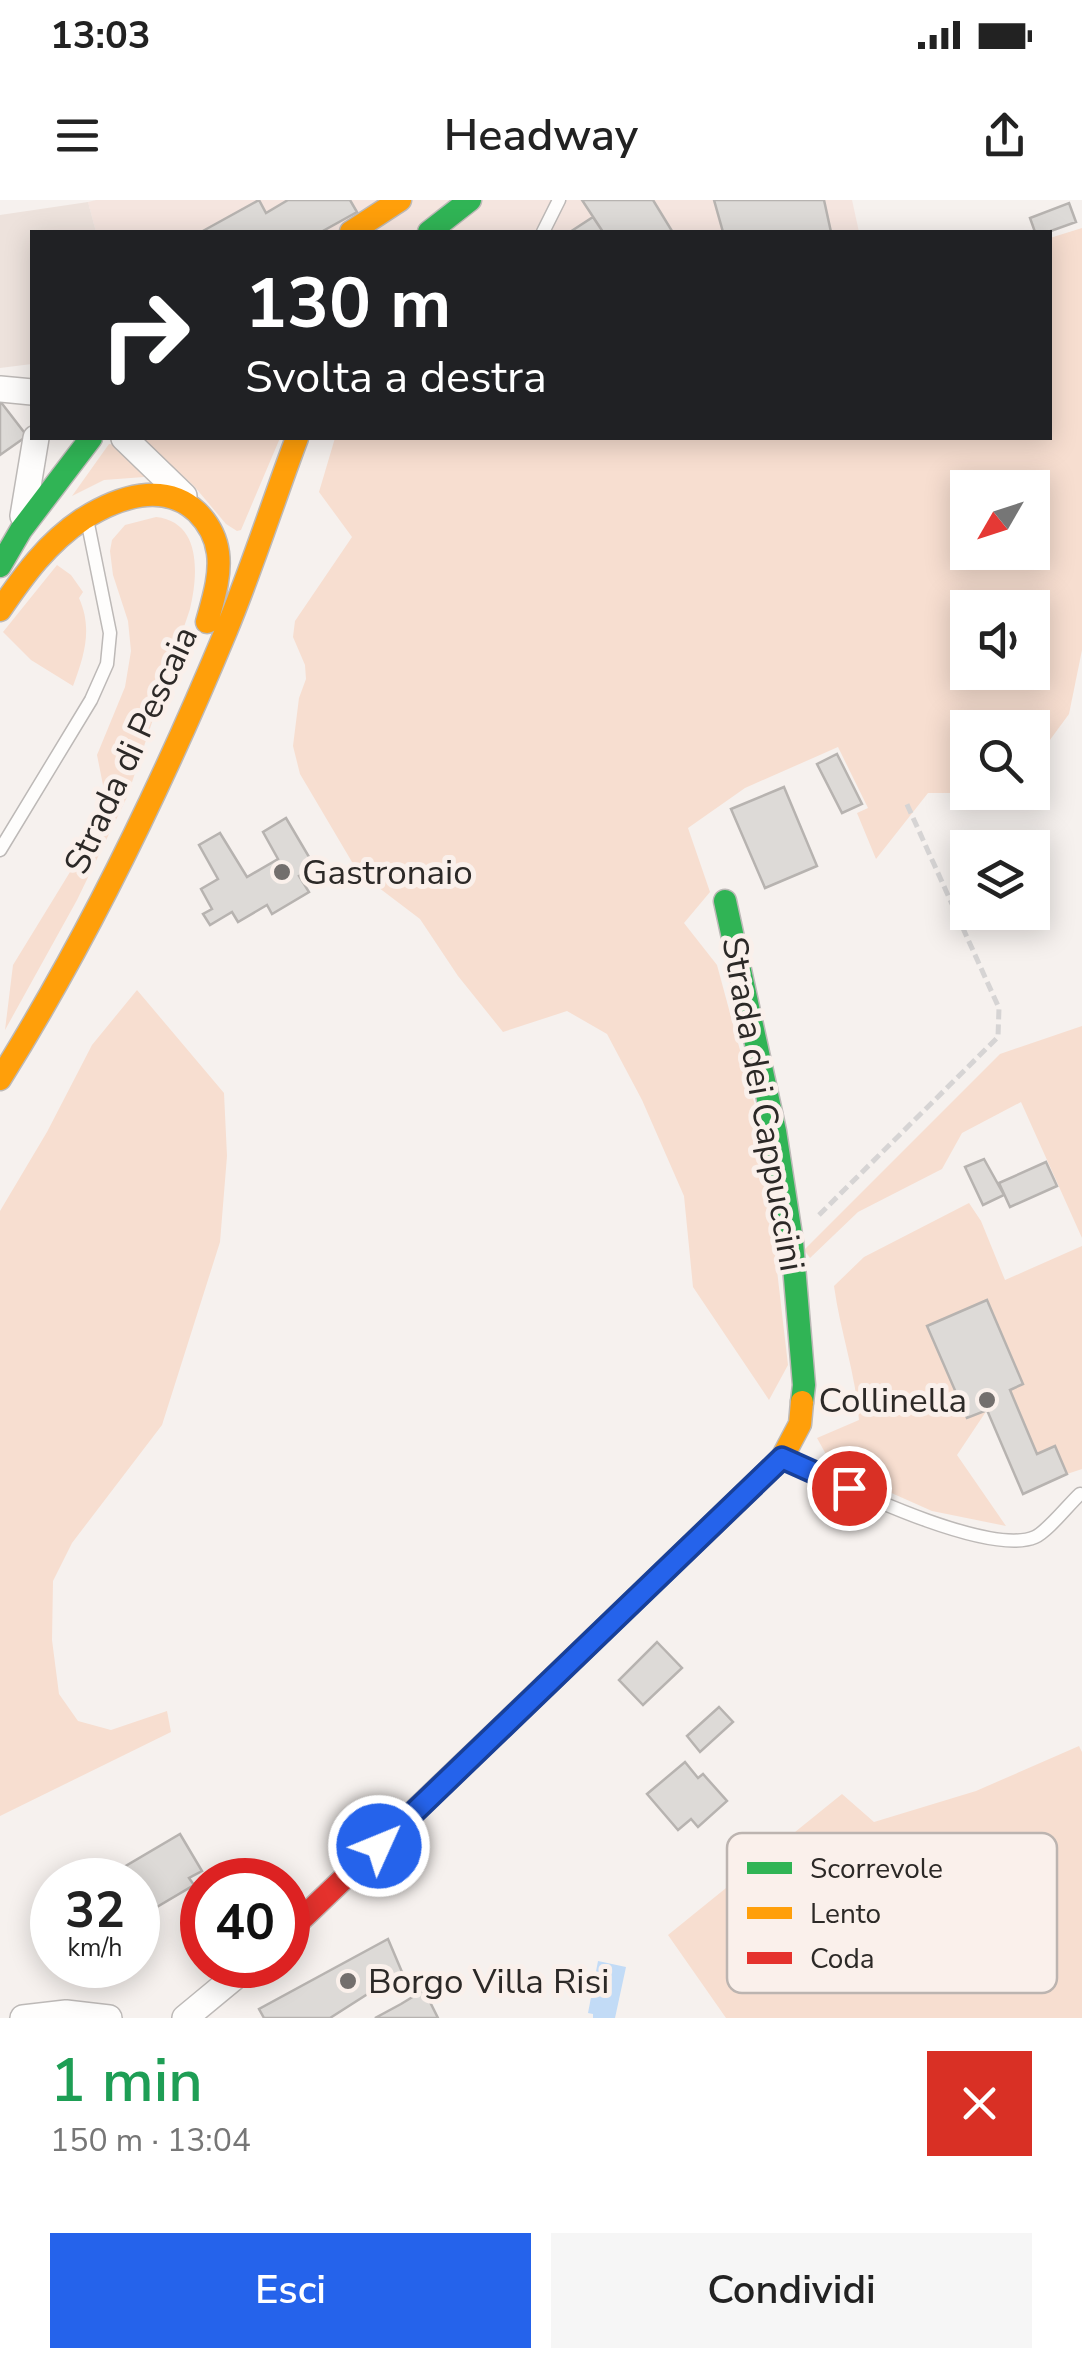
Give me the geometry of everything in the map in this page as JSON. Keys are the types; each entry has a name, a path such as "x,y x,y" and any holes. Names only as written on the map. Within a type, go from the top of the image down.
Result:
{"main road":[{"path":"354,230 400,200"},
{"path":"432,230 470,200"},
{"path":"0,566 21,530 89,440"},
{"name":"Strada di Pescaia","path":"0,1078 60,979 180,734 227,628 296,440"},
{"path":"0,610 45,550 87,517 144,494 172,497 194,508 215,540 218,569 180,734"},
{"name":"Strada dei Cappuccini","path":"310,1911 782,1458 800,1424 804,1385 792,1242 775,1131 725,901"}],"street":[{"path":"0,389 30,392"},
{"path":"21,530 36,440"},
{"path":"126,440 194,508"},
{"path":"186,2018 222,1988"},
{"path":"23,2018 66,2013 109,2018"}],"lane":[{"path":"544,230 560,200"},
{"path":"0,850 91,700 107,664 110,633 87,517"},
{"path":"782,1458 916,1518 1004,1541 1036,1537 1080,1494"}],"path":[{"path":"792,1242 998,1037 999,1008 905,800"}],"shaded area":[{"path":"852,200 859,230 95,230 88,202"},
{"path":"88,202 95,230 30,230 30,364 0,368 0,215"},
{"path":"1082,228 1082,650 1069,714 1050,740 1050,710 950,710 950,793 928,793 876,859 857,813 868,808 838,747 745,788 688,828 710,892 684,923 717,965 760,1124 788,1365 769,1400 693,1287 684,1196 642,1100 607,1034 567,1011 503,1032 458,976 420,919 366,878 352,862 300,774 293,746 299,698 306,679 305,665 293,637 295,621 352,537 319,492 334,440 1052,440 1052,237"},
{"path":"143,440 279,440 241,530 226,524 194,486"},
{"path":"109,444 116,445 143,469 144,477 104,480 72,496"},
{"path":"156,517 171,521 189,539 195,566 190,609 127,797 77,900 5,1030 13,965 108,810 97,755 125,687 131,651 128,621 113,575 110,551 112,540 125,525"},
{"path":"57,565 71,575 83,592 79,598 86,621 85,642 73,686 31,660 3,632"},
{"path":"137,990 224,1093 227,1156 220,1242 162,1425 72,1543 53,1581 52,1640 59,1694 78,1721 111,1730 167,1711 171,1732 0,1816 0,1211 92,1045"},
{"path":"1082,1026 1082,1238 1021,1102 962,1133 942,1169 858,1212 810,1258 804,1250 1000,1054"},
{"path":"969,1203 981,1221 1005,1280 1082,1246 1082,1469 1067,1474 1054,1446 1037,1454 1010,1390 1023,1384 987,1301 967,1417 987,1410 957,1455 1006,1526 932,1511 833,1467 817,1438 859,1420 834,1286 864,1257"},
{"path":"1079,1746 1082,1752 1082,2018 726,2018 668,1935 727,1887 727,1993 1057,1993 1057,1833 794,1833 842,1794 874,1822 976,1791"}],"water":[{"path":"598,1961 626,1967 615,2018 593,2018 588,2013"}],"building":[{"path":"259,200 266,213 288,200 350,200 357,212 325,230 205,230"},
{"path":"582,200 653,200 671,230 602,230"},
{"path":"714,200 824,200 831,230 722,230"},
{"path":"1069,203 1076,222 1052,231 1034,230 1030,218"},
{"path":"593,217 602,230 573,230"},
{"path":"0,401 27,436 0,455"},
{"path":"837,754 862,804 842,813 817,764"},
{"path":"784,787 817,866 765,888 731,809"},
{"name":"Gastronaio","path":"286,818 315,867 299,876 309,892 272,914 267,905 238,922 232,912 210,925 203,914 212,909 201,889 218,879 199,845 220,833 247,877 278,859 263,832"},
{"path":"984,1159 1004,1195 983,1205 965,1167"},
{"path":"1046,1162 1057,1186 1010,1207 999,1183"},
{"name":"Collinella","path":"987,1300 1023,1384 1010,1390 1037,1454 1055,1446 1067,1474 1023,1494 987,1410 967,1418 927,1326"},
{"path":"657,1642 682,1668 643,1705 619,1680"},
{"path":"719,1707 733,1722 700,1752 687,1736"},
{"path":"685,1762 698,1778 703,1774 727,1801 698,1827 691,1819 678,1830 647,1794"},
{"path":"180,1834 194,1858 180,1858 180,1893 160,1905 160,1858 139,1858"},
{"name":"Borgo Villa Risi","path":"388,1939 402,1972 330,2018 264,2018 259,2009 298,1988 310,1988 310,1981"},
{"path":"424,1990 438,2018 375,2018 401,2004"}],"traffic: fast":[{"path":"432,230 470,200"},
{"path":"0,566 21,530 89,440"},
{"path":"725,901 775,1131 792,1242 804,1385 802,1402"}],"traffic: slow":[{"path":"354,230 400,200"},
{"path":"0,1079 93,916 176,746 236,607 296,440"},
{"path":"0,610 37,560 70,528 111,504 156,495 184,502 201,516 213,536 218,570 207,622"},
{"path":"545,1686 782,1458 800,1424 802,1402"}],"traffic: jam":[{"path":"310,1911 545,1686"}],"place":[{"name":"Gastronaio","path":"282,872"},
{"name":"Collinella","path":"987,1400"},
{"name":"Borgo Villa Risi","path":"348,1981"}],"route":[{"path":"379,1846 782,1458 849,1488"}]}
